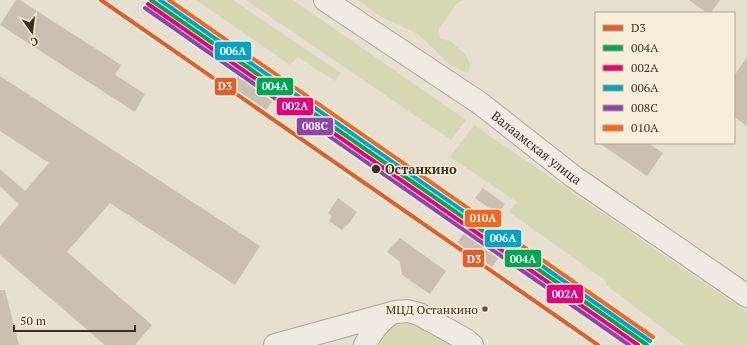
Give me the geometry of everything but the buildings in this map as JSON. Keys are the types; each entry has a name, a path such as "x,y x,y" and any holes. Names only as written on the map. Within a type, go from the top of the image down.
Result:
{"street":[{"name":"Валаамская улица","path":"325,0 481,104 574,177 747,296"},
{"path":"275,345 395,312 408,311 419,314 466,340 472,345"},
{"path":"365,345 381,320 390,314"},
{"path":"331,330 340,332 359,345"}],"green space":[{"path":"196,0 233,0 341,73 335,81 298,57 290,65"},
{"path":"246,0 293,0 466,120 451,140"},
{"path":"357,0 464,0 457,3 439,29 440,39 450,41 465,54 470,64 469,74 450,65 418,34 379,16"},
{"path":"474,125 747,312 747,345 685,345 606,285 606,281 509,212 517,202 450,157"},
{"path":"407,322 416,324 453,345 380,345 383,334 388,328 392,325"}],"transit line":[{"name":"D3","path":"101,0 598,345"},
{"name":"004А","path":"151,0 647,345"},
{"name":"006А","path":"160,0 650,341"},
{"name":"010А","path":"169,0 653,337"},
{"name":"002А","path":"148,4 638,345"},
{"name":"008С","path":"145,8 629,345"}],"place":[{"name":"Останкино","path":"376,169"},
{"name":"МЦД Останкино","path":"485,309"}]}
